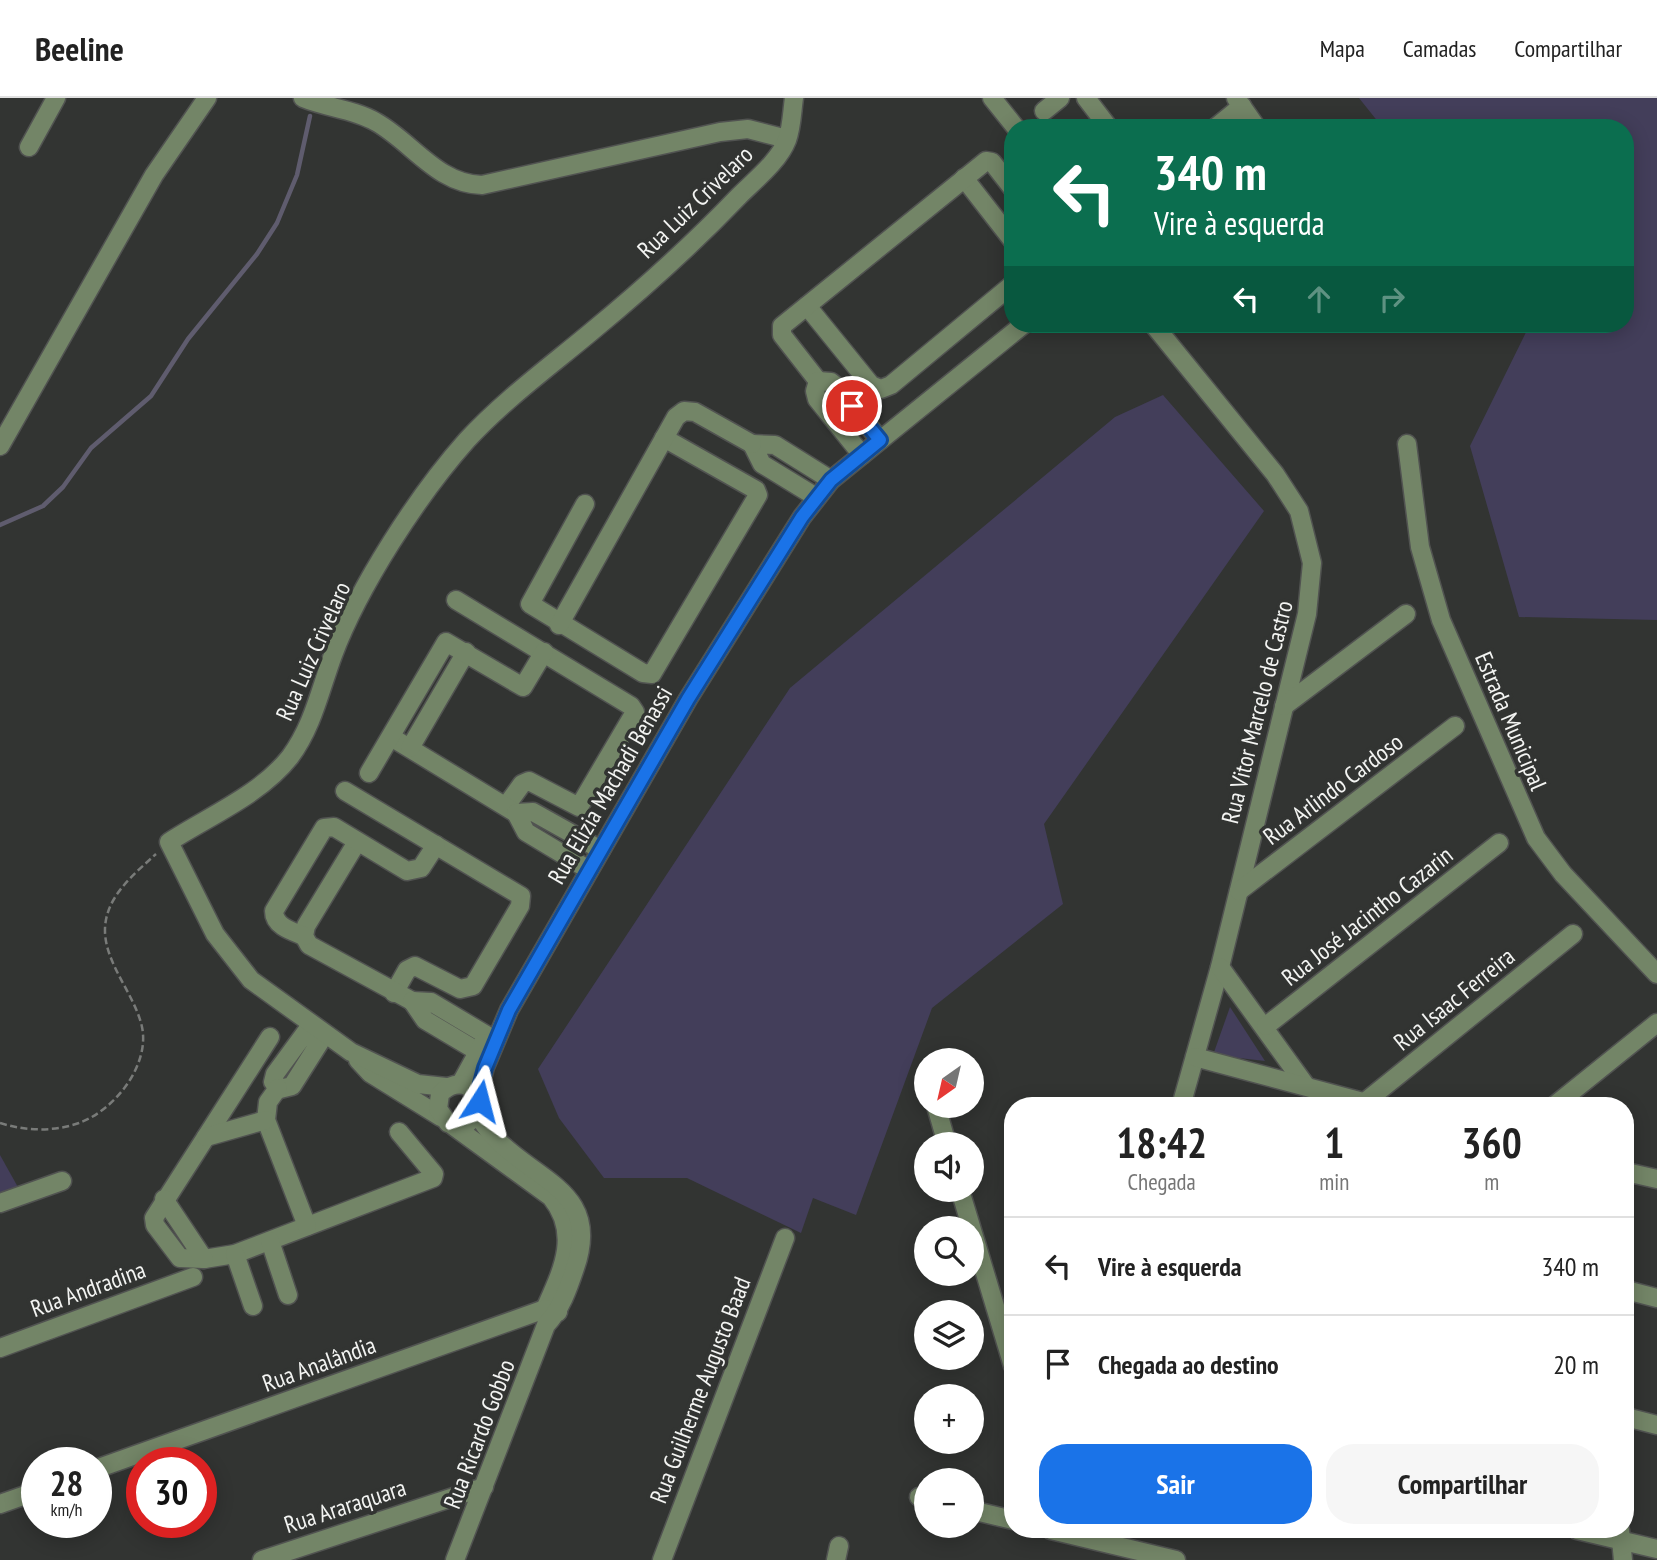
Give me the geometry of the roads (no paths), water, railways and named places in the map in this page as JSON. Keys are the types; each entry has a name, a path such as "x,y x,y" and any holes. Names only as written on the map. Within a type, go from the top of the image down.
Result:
{"street":[{"path":"29,147 56,98"},
{"path":"0,446 154,175 207,98"},
{"path":"303,98 375,121 452,180 482,185 720,132 748,129 787,139 794,98"},
{"path":"1044,111 1060,98"},
{"path":"1086,98 1102,119"},
{"path":"997,100 1010,119"},
{"path":"1223,119 1239,102 1251,119"},
{"name":"Rua Luiz Crivelaro","path":"318,1030 271,997 233,961 202,911 169,842 267,780 289,758 303,737 322,694 333,654 381,562 417,506 467,440 509,400 617,311 729,206 774,159 787,139"},
{"path":"862,455 816,395 818,381 781,333 784,324 988,160 1004,179"},
{"path":"964,178 1004,229"},
{"path":"807,306 871,385 881,389 891,385 1004,291"},
{"name":"Rua Elizia Machadi Benassi","path":"478,1095 485,1068 509,1010 688,699 816,498 831,480 1013,333"},
{"path":"1162,333 1171,343"},
{"path":"1167,333 1171,343"},
{"name":"Rua Vitor Marcelo de Castro","path":"1171,343 1275,474 1299,511 1312,563 1307,614 1240,891 1184,1097"},
{"path":"818,381 831,382 880,440"},
{"path":"835,420 852,406"},
{"path":"559,625 676,417 690,410 752,444 775,444 831,480"},
{"path":"585,504 530,603 559,625 643,673 655,672 757,497 756,490 664,438"},
{"path":"752,444 762,464 816,498"},
{"name":"Estrada Municipal","path":"1407,444 1420,547 1441,620 1536,838 1563,874 1657,974"},
{"path":"780,474 792,455"},
{"path":"456,600 631,706 635,715 580,806 575,807 528,781 522,784 511,810"},
{"path":"1284,706 1406,614"},
{"path":"369,773 445,643 449,642 523,687 544,652"},
{"path":"410,748 466,652"},
{"name":"Rua Arlindo Cardoso","path":"1240,891 1455,726"},
{"path":"391,737 511,810 533,812 601,849"},
{"path":"345,792 517,891 521,903 473,986 460,989 415,966 407,970 394,993"},
{"path":"511,810 522,829 589,870"},
{"path":"544,843 555,826"},
{"path":"436,845 425,864 412,871 403,870 334,827 324,828 273,915 276,921 304,936 309,945 394,993 412,1001 431,1002 488,1035"},
{"path":"304,936 306,926 357,842"},
{"name":"Rua José Jacintho Cazarin","path":"1266,1026 1499,843"},
{"name":"Rua Isaac Ferreira","path":"1380,1097 1573,934"},
{"path":"1220,967 1266,1026 1306,1086"},
{"path":"412,1001 420,1015 477,1051"},
{"name":"Rua Elizia Machadi Benassi","path":"454,1085 488,1035 509,1010"},
{"path":"442,1031 452,1014"},
{"path":"1565,1097 1657,1023"},
{"path":"318,1030 351,1052 418,1084 454,1085 478,1095 477,1114 496,1139 548,1178 566,1206"},
{"path":"278,1088 273,1077 290,1053 318,1030"},
{"path":"278,1088 289,1089 306,1064 318,1030"},
{"path":"270,1037 154,1218 155,1225 180,1258 204,1259 235,1254 434,1177 399,1132"},
{"path":"351,1052 370,1073 447,1121 566,1206"},
{"path":"290,1053 306,1064"},
{"path":"1195,1057 1346,1097"},
{"path":"447,1121 438,1101 454,1085"},
{"path":"278,1088 268,1102 266,1120 307,1226"},
{"path":"447,1121 467,1124 477,1114"},
{"path":"206,1137 266,1120"},
{"path":"1634,1174 1657,1180"},
{"path":"0,1203 62,1181"},
{"path":"964,1202 1004,1336"},
{"name":"Rua Ricardo Gobbo","path":"455,1560 583,1236 581,1221 566,1206"},
{"name":"Rua Guilherme Augusto Baad","path":"662,1560 785,1238"},
{"path":"270,1241 288,1295"},
{"path":"235,1254 253,1306"},
{"name":"Rua Andradina","path":"0,1348 193,1277"},
{"path":"1634,1292 1657,1298"},
{"name":"Rua Analândia","path":"112,1464 550,1316"},
{"path":"1634,1419 1657,1425"},
{"name":"Rua Araraquara","path":"262,1560 484,1487"},
{"path":"0,1504 21,1496"},
{"path":"984,1513 1004,1518"},
{"path":"1084,1538 1176,1560"},
{"path":"1621,1538 1623,1560"},
{"path":"1629,1538 1657,1549"}],"waterway":[{"path":"0,525 43,506 63,487 91,448 151,396 188,339 257,254 277,223 297,175 310,116"}]}
